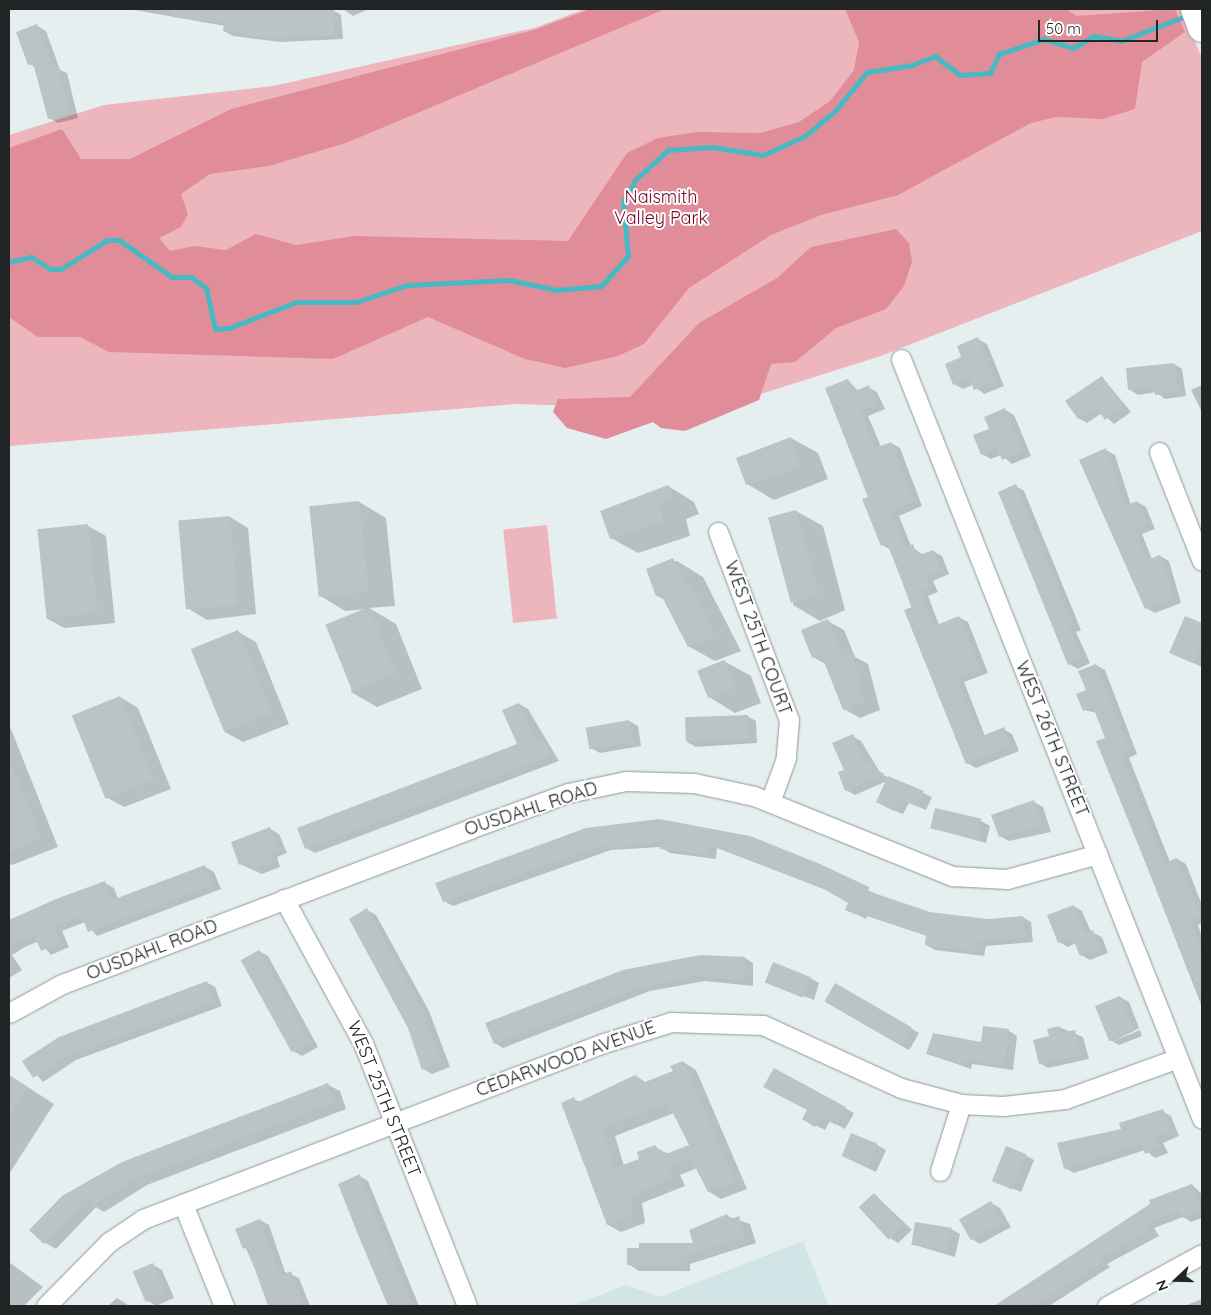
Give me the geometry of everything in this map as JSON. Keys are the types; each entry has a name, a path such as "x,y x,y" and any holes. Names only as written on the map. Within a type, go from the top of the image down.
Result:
{"street":[{"path":"1195,9 1202,28"},
{"name":"WEST 26TH STREET","path":"902,359 1202,1119"},
{"path":"1158,452 1202,562"},
{"name":"WEST 25TH COURT","path":"718,532 789,720 786,758 770,802"},
{"name":"OUSDAHL ROAD","path":"9,1013 62,984 284,899 592,786 626,781 694,783 770,802 952,876 1007,880 1098,854"},
{"name":"WEST 25TH STREET","path":"284,899 342,998 467,1306"},
{"name":"CEDARWOOD AVENUE","path":"46,1306 124,1230 183,1204 641,1030 696,1020 743,1021 784,1031 901,1088 961,1104 1003,1106 1065,1099 1178,1058"},
{"path":"940,1170 961,1104"},
{"path":"183,1204 224,1306"},
{"path":"1107,1306 1202,1254"}],"shaded area":[{"path":"803,1241 829,1306 571,1306 626,1285 660,1297"}],"green space":[{"name":"Naismith Valley Park","path":"585,9 1181,9 1202,58 1202,231 878,357 710,410 516,404 9,446 9,135 104,105 273,86 534,28"},
{"path":"590,9 665,9 346,143 269,166 210,174 181,194 188,214 181,227 159,238 170,251 194,246 226,250 256,234 296,245 354,236 568,241 627,153 658,138 697,132 760,133 799,122 830,101 854,70 859,42 845,9 1066,9 1077,16 1175,9 1185,32 1142,62 1135,109 1103,119 1056,117 1031,123 898,195 821,215 771,235 689,288 644,344 618,356 565,368 525,359 428,317 333,359 109,352 80,337 38,337 9,317 9,148 62,129 81,159 130,159 231,109 534,30"},
{"path":"896,229 909,243 912,262 904,286 886,309 836,328 795,362 771,364 759,400 685,431 661,428 653,422 606,439 567,428 553,412 558,399 630,397 699,323 777,278 811,247"},
{"path":"547,525 557,618 513,623 503,530"}],"building":[{"path":"173,9 333,9 334,35 271,38 223,31 224,23 172,17"},
{"path":"37,24 53,68 58,67 70,113 48,119 33,63 28,65 16,32"},
{"path":"978,337 996,381 974,390 969,378 953,385 945,364 961,357 957,346"},
{"path":"1174,363 1178,392 1155,395 1154,387 1128,390 1126,368"},
{"path":"1102,376 1123,407 1105,420 1096,407 1078,419 1065,401"},
{"path":"848,379 853,392 869,385 877,405 860,411 865,424 875,448 891,442 914,501 891,511 905,547 913,544 917,556 933,550 941,570 925,576 930,587 920,592 934,626 959,616 980,668 956,677 980,737 1004,727 1011,746 966,764 904,610 912,607 887,543 881,546 862,499 868,497 825,388"},
{"path":"1005,408 1023,451 1002,460 997,448 981,455 973,435 989,429 984,417"},
{"path":"791,437 800,468 746,485 736,458"},
{"path":"1106,448 1125,506 1137,501 1147,524 1134,529 1147,560 1160,555 1170,582 1173,599 1145,609 1079,460"},
{"path":"1016,484 1073,625 1069,627 1082,658 1068,665 998,492"},
{"path":"668,485 673,498 660,503 663,521 610,539 600,511"},
{"path":"359,501 369,592 319,597 309,506"},
{"path":"796,510 819,595 791,603 768,518"},
{"path":"230,516 238,605 186,609 178,521"},
{"path":"88,524 97,613 47,618 37,529"},
{"path":"673,558 686,584 692,585 715,636 688,647 661,595 656,596 646,569"},
{"path":"369,607 396,673 352,690 325,625"},
{"path":"1185,616 1202,623 1202,651 1199,650 1193,663 1169,653"},
{"path":"828,619 843,657 852,654 862,681 857,683 864,701 843,710 821,654 812,658 801,630"},
{"path":"238,630 271,713 224,732 191,649"},
{"path":"724,660 735,687 708,698 697,671"},
{"path":"1096,664 1129,749 1121,753 1164,863 1177,858 1201,916 1190,920 1202,952 1202,1002 1096,741 1105,738 1093,707 1083,711 1076,694 1086,690 1078,671"},
{"path":"120,696 154,779 106,799 72,715"},
{"path":"519,703 537,740 545,742 551,756 305,849 297,828 517,744 502,710"},
{"path":"748,715 749,739 686,741 685,717"},
{"path":"629,720 633,742 589,749 586,728"},
{"path":"853,734 865,763 870,761 873,769 885,774 845,791 838,772 844,770 832,743"},
{"path":"9,759 41,837 9,852"},
{"path":"888,776 924,791 917,806 900,799 894,811 876,802"},
{"path":"1034,800 1043,827 999,837 991,815"},
{"path":"935,808 982,819 977,839 930,828"},
{"path":"659,819 750,836 820,864 869,887 868,891 930,912 987,919 1023,916 1025,937 977,942 976,952 925,945 926,935 859,912 857,915 845,910 848,903 824,889 709,844 707,855 660,849 661,842 606,849 606,844 443,902 435,883 586,828"},
{"path":"270,827 279,849 269,852 272,862 252,869 249,861 239,865 231,842"},
{"path":"205,865 213,885 88,932 82,916 54,926 61,942 41,951 34,935 9,946 9,920 56,899 105,881 112,900"},
{"path":"1074,905 1085,933 1093,930 1100,948 1080,956 1072,937 1058,943 1047,915"},
{"path":"367,908 420,1005 442,1062 422,1070 408,1028 349,919"},
{"path":"259,950 310,1042 292,1052 241,960"},
{"path":"700,955 745,957 744,981 695,976 641,987 494,1044 485,1023 623,970"},
{"path":"773,962 811,977 803,998 765,982"},
{"path":"207,981 214,1001 67,1056 33,1078 22,1061 59,1037"},
{"path":"835,983 911,1027 901,1045 824,1001"},
{"path":"1120,996 1134,1031 1109,1041 1095,1006"},
{"path":"983,1026 1009,1029 1004,1066 963,1060 962,1065 926,1054 933,1033 981,1042"},
{"path":"1059,1026 1061,1033 1075,1030 1081,1055 1039,1064 1033,1040 1049,1036 1047,1029"},
{"path":"683,1061 735,1182 708,1192 691,1159 668,1167 672,1179 630,1196 632,1215 607,1225 561,1103 574,1097 576,1103 635,1075 645,1082 673,1071 670,1066","holes":["668,1103 689,1145 663,1155 655,1145 637,1152 639,1159 614,1168 603,1128"]},
{"path":"774,1068 846,1107 836,1125 821,1117 815,1127 802,1119 807,1110 763,1087"},
{"path":"9,1075 28,1087 9,1117"},
{"path":"328,1083 335,1102 135,1179 92,1206 87,1198 44,1244 29,1230 62,1196 122,1162"},
{"path":"1163,1109 1171,1131 1155,1138 1160,1148 1145,1154 1141,1143 1064,1169 1057,1143 1121,1129 1119,1123"},
{"path":"851,1133 878,1144 869,1167 842,1156"},
{"path":"1006,1146 1026,1154 1012,1189 992,1181"},
{"path":"360,1174 413,1306 388,1306 357,1232 338,1184"},
{"path":"1192,1184 1202,1210 1182,1218 1179,1211 1147,1223 1151,1230 1100,1259 1102,1262 1034,1306 994,1306 1150,1204 1149,1200"},
{"path":"874,1193 904,1225 889,1240 859,1207"},
{"path":"991,1201 1003,1222 971,1240 959,1220"},
{"path":"727,1214 729,1220 739,1216 745,1237 679,1258 679,1265 627,1265 627,1248 639,1248 639,1243 693,1243 689,1230"},
{"path":"260,1219 277,1266 283,1275 291,1271 304,1306 268,1306 247,1247 243,1249 235,1229"},
{"path":"915,1222 952,1228 948,1251 911,1245"},
{"path":"153,1263 166,1293 146,1302 133,1272"}],"waterway":[{"path":"9,262 31,257 50,269 61,269 107,240 119,240 172,277 191,277 206,288 215,329 229,328 296,302 356,302 407,285 509,280 557,290 601,286 628,256 623,202 635,180 668,150 712,147 763,155 805,136 834,112 867,72 912,65 935,56 960,75 990,73 999,54 1044,39 1073,48 1094,36 1121,41 1188,15"}]}
